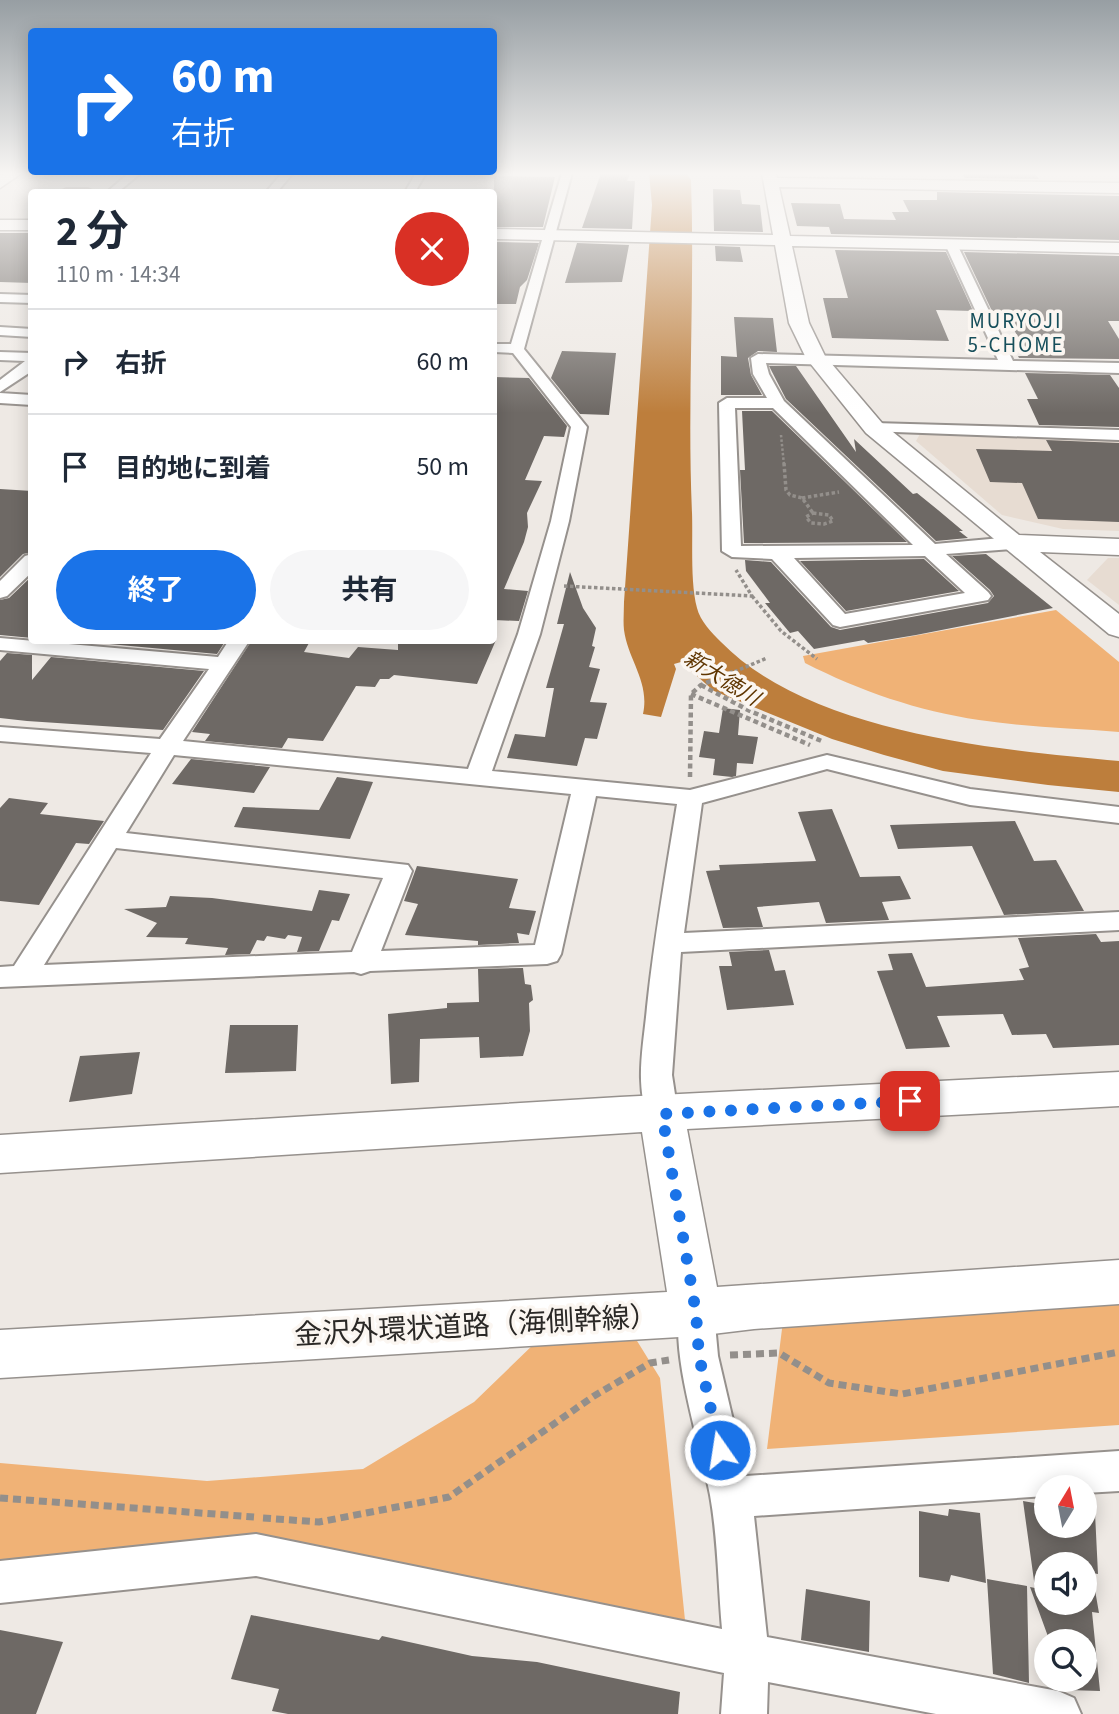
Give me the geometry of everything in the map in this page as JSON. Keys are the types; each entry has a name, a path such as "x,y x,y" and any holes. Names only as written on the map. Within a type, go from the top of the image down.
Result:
{"street":[{"path":"517,349 545,253"},
{"path":"785,253 799,323 816,358 874,428 1119,628"},
{"path":"955,253 1008,365"},
{"path":"0,298 28,299"},
{"path":"0,331 28,332"},
{"path":"477,779 529,634 560,521 579,427 517,349 497,348"},
{"path":"0,356 28,357"},
{"path":"778,553 840,621 981,596 777,403 761,374 758,358 1119,368"},
{"path":"0,387 28,366"},
{"path":"0,398 28,400"},
{"path":"777,403 727,402 732,551 778,553 930,550 1012,543 1119,547"},
{"path":"874,428 1119,435"},
{"path":"0,592 28,565"},
{"path":"0,644 224,664"},
{"path":"12,976 237,644"},
{"path":"0,756 8,735 167,747 690,798 827,762 970,797 1119,815"},
{"path":"12,976 362,964 547,954 585,789"},
{"path":"690,798 668,943 656,1075 641,1115 698,1335 731,1497 747,1656 744,1714"},
{"path":"107,839 399,871 362,964"},
{"path":"668,943 1119,921"},
{"path":"0,1154 1119,1089"},
{"name":"金沢外環状道路（海側幹線）","path":"0,1354 452,1325 572,1320 698,1335 754,1306 1119,1282"},
{"path":"731,1497 1119,1471"},
{"path":"0,1582 256,1555 747,1656 1058,1714"}],"path":[{"path":"780,431 786,490 790,495 802,498 864,488"},
{"path":"802,498 813,513"},
{"path":"813,513 825,513 832,517 833,521 824,524 811,523 806,517 813,513"},
{"path":"732,551 729,558 776,628 795,646 817,659"},
{"path":"542,584 752,596"},
{"path":"690,798 691,694 701,685 767,659"},
{"path":"691,694 810,746 822,752 827,762"},
{"path":"0,1497 319,1522 449,1497 594,1396 698,1335 779,1353 829,1382 902,1394 1119,1352"}],"shaded area":[{"path":"920,434 1119,440 1119,531 1063,529 1002,515 916,441"},
{"path":"1108,558 1119,558 1119,605 1087,580"},
{"path":"1056,610 1119,662 1119,732 1031,726 934,711 890,699 847,682 805,663 803,656"},
{"path":"1119,1299 1119,1425 767,1449 783,1321"},
{"path":"634,1336 660,1378 685,1620 306,1543 0,1567 0,1463 207,1481 363,1469 474,1402 536,1342"}],"water":[{"name":"新大徳川","path":"649,253 692,253 690,430 693,574 697,608 707,626 721,642 759,673 804,697 854,717 963,743 1119,761 1119,792 943,771 884,755 832,739 714,691 681,662 674,664 676,669 661,717 643,714 644,692 624,630"}],"building":[{"path":"0,253 28,253 28,283 0,282"},
{"path":"497,253 536,253 527,280 520,287 516,304 497,304"},
{"path":"574,253 627,253 622,282 565,283"},
{"path":"715,253 741,253 743,262 716,261"},
{"path":"836,253 946,253 973,311 936,310 949,341 832,338 823,298 848,298"},
{"path":"964,253 1119,256 1119,321 1108,321 1119,339 1119,359 1019,358 1018,356 1028,356 1004,311 992,311"},
{"path":"734,317 773,318 777,352 758,351 748,358 751,375 762,395 721,395 721,356 737,357"},
{"path":"562,351 616,353 609,415 580,414 551,378"},
{"path":"769,366 796,366 856,452 854,439 913,494 917,493 968,538 936,541 786,399"},
{"path":"1025,373 1110,375 1119,388 1119,427 1039,425 1027,399 1038,399"},
{"path":"497,377 529,378 567,426 564,437 544,436 525,480 542,481 527,513 528,527 524,542 504,589 528,591 519,621 497,620"},
{"path":"742,411 772,411 907,542 744,543 740,470 745,470"},
{"path":"1046,440 1119,443 1119,522 1038,519 1022,483 990,482 976,449 1052,451"},
{"path":"0,489 28,491 28,553 23,554 0,577"},
{"path":"986,554 1053,608 916,635 868,643 864,640 814,649 798,631 790,633 765,603 770,603 746,571 745,560 771,562 831,627 840,630 988,603 994,596 990,590 952,556"},
{"path":"924,559 959,591 846,611 800,561"},
{"path":"570,572 583,608 596,628 592,646 595,647 589,667 600,669 590,702 607,703 597,739 585,738 577,766 507,758 515,734 545,737 554,688 546,688 564,624 557,624"},
{"path":"28,580 28,638 0,635 0,600 9,598"},
{"path":"109,644 223,644 217,654"},
{"path":"249,644 308,644 304,652 349,658 358,647 398,650 398,644 494,644 477,684 394,675 389,679 380,679 375,687 356,686 323,741 288,738 282,748 205,741 210,734 192,732"},
{"path":"7,653 32,655 32,680 51,657 204,671 163,730 27,721 0,718 0,661"},
{"path":"723,708 740,710 738,735 758,737 753,764 737,763 736,776 732,777 713,775 715,759 699,757 704,731 719,733"},
{"path":"191,759 270,767 254,793 172,784"},
{"path":"337,777 373,782 350,839 234,827 243,807 319,810"},
{"path":"9,798 48,803 40,814 104,821 89,844 76,843 39,905 0,901 0,808"},
{"path":"832,809 860,877 900,876 911,899 882,902 889,920 826,923 819,902 757,907 763,927 723,928 706,871 720,870 719,865 816,861 798,812"},
{"path":"1015,821 1034,861 1056,860 1084,911 1004,915 972,846 898,849 890,825"},
{"path":"417,866 518,879 509,908 536,911 529,935 517,933 519,943 478,945 478,941 405,935 418,904 404,901"},
{"path":"319,890 350,894 339,921 332,920 319,951 297,952 302,937 288,935 285,939 267,936 264,941 257,940 250,954 225,955 228,948 185,944 188,938 146,937 157,923 124,909 166,907 170,896 212,898 312,911"},
{"path":"1096,934 1101,942 1119,941 1119,1045 1053,1048 1046,1034 1012,1035 1003,1014 937,1016 950,1047 906,1049 877,971 893,970 888,954 912,953 926,987 1024,980 1019,969 1029,967 1018,938"},
{"path":"769,950 775,971 785,970 794,1005 727,1010 719,966 732,966 729,952"},
{"path":"523,968 525,984 531,985 533,1000 529,1003 530,1031 523,1056 480,1058 479,1037 420,1039 419,1082 391,1084 388,1014 447,1008 447,1003 479,1002 478,969"},
{"path":"230,1025 298,1025 296,1071 225,1073"},
{"path":"140,1052 132,1094 69,1102 80,1056"},
{"path":"1023,1501 1034,1503 1034,1538 1096,1538 1097,1552 1034,1552 1034,1581"},
{"path":"949,1509 980,1513 986,1583 951,1575 949,1582 919,1577 919,1511 948,1516"},
{"path":"987,1579 1027,1586 1029,1683 993,1674"},
{"path":"806,1589 870,1601 869,1652 801,1640"},
{"path":"251,1615 379,1640 382,1636 472,1656 537,1662 680,1692 678,1714 288,1714 272,1711 279,1689 231,1679"},
{"path":"1040,1615 1092,1615 1094,1629 1045,1629"},
{"path":"0,1630 63,1642 36,1714 0,1714"},
{"path":"1097,1661 1100,1691 1097,1691"}],"district":[{"name":"MURYOJI 5-CHOME","path":"1016,333"}],"route":[{"path":"720,1450 699,1356 696,1313 662,1114 910,1101"}]}
